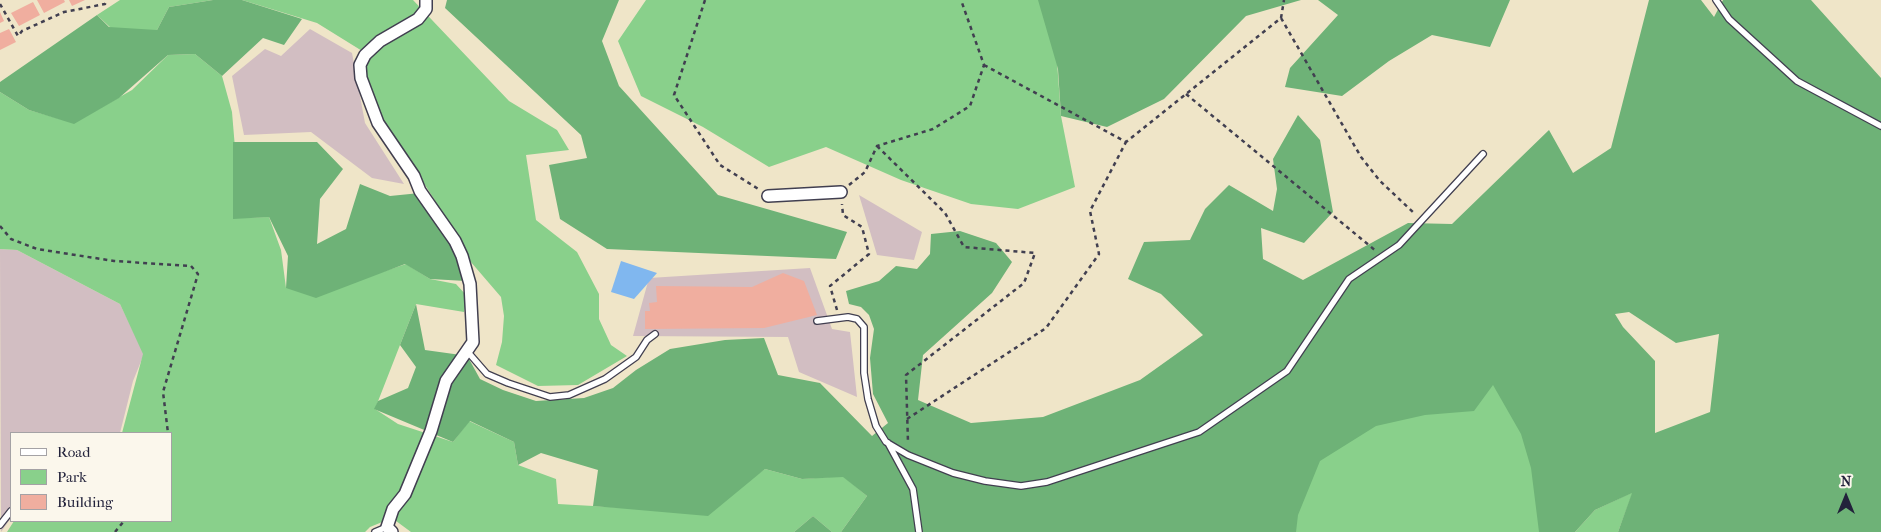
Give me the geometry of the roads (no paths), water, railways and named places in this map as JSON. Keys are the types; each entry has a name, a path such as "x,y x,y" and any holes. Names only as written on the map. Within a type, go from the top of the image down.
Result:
{"street":[{"path":"389,529 393,509 404,494 431,430 446,381 473,342 474,326 470,284 462,256 455,242 420,191 414,176 378,123 361,78 360,65 365,55 372,47 418,20 426,9 426,0"},
{"path":"768,196 840,192"}],"lane":[{"path":"1716,0 1729,20 1798,81 1881,126"},
{"path":"886,442 908,455 953,472 985,481 1021,486 1047,482 1199,432 1287,371 1348,279 1399,245 1483,154"},
{"path":"817,320 839,317 857,320 864,327 864,373 868,399 876,426 912,489 919,532"},
{"path":"467,352 487,374 508,384 550,396 570,395 591,386 628,362 636,356 647,340 655,334"},
{"path":"0,526 10,512"},
{"path":"375,532 389,529"}],"water":[{"path":"621,261 657,273 634,299 611,292"}]}
